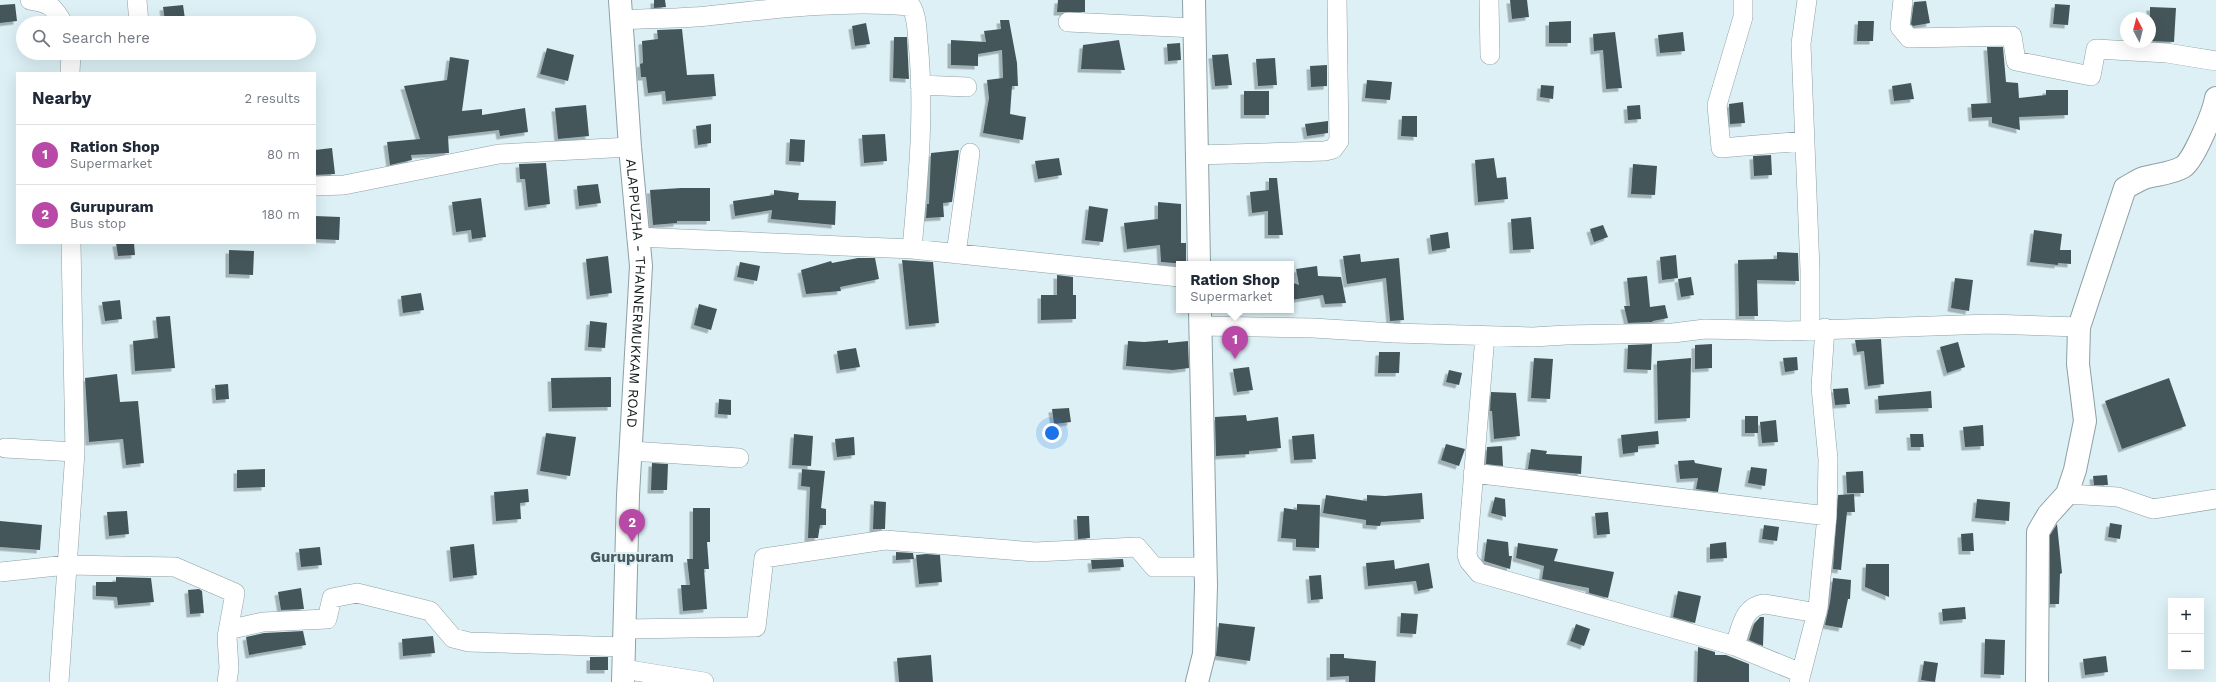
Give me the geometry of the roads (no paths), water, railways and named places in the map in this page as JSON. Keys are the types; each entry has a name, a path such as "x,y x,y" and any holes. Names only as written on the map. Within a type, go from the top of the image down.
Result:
{"main road":[{"path":"1194,0 1199,261"},
{"name":"ALAPPUZHA - THANNERMUKKAM ROAD","path":"621,10 637,237 641,266 631,451 623,675"},
{"path":"2037,682 2038,532 2048,515 2067,494 2075,470 2085,421 2078,364 2078,327 2125,188 2143,179 2184,166 2199,143 2215,107 2216,98"},
{"path":"1197,682 1204,654 1206,567 1200,318"}],"street":[{"path":"30,0 42,2 54,7 58,16"},
{"path":"137,0 138,16"},
{"path":"1197,155 1325,151 1333,149 1339,142 1337,0"},
{"path":"1488,0 1490,55"},
{"path":"1743,0 1743,17 1717,105 1721,148 1805,141"},
{"path":"1485,336 1467,555 1469,561 1480,573 1735,646 1800,677 1816,613 1824,567 1828,459 1817,329 1810,270 1802,44 1807,0"},
{"path":"1903,0 1900,28 1909,38 2012,36 2016,61 2091,76 2096,49 2167,52 2216,61"},
{"path":"621,10 715,15 772,7 867,2 911,6 916,22 920,85 920,154 912,249"},
{"path":"1068,22 1195,28"},
{"path":"70,60 70,72"},
{"path":"920,85 967,87"},
{"path":"316,186 344,185 499,154 630,147"},
{"path":"956,254 970,153"},
{"path":"637,237 912,249 1176,277"},
{"path":"59,682 75,452 71,244"},
{"path":"1200,318 1313,328 1534,337 1673,333 1706,329 1872,329 1990,324 2078,327"},
{"path":"5,448 75,452"},
{"path":"631,451 739,458"},
{"path":"1473,473 1827,516"},
{"path":"2067,494 2118,497 2153,509 2216,499"},
{"path":"228,630 263,622 327,619 332,598 357,593 430,611 453,638 469,642 624,638 756,626 764,558 885,540 1035,552 1137,547 1154,566 1206,567"},
{"path":"0,572 67,565 175,567 235,593 228,630 228,682"},
{"path":"1735,646 1744,617 1759,605 1765,604 1816,613"},
{"path":"623,675 704,682"}],"place":[{"name":"Ration Shop","path":"1235,359"},
{"name":"Gurupuram","path":"632,542"}],"district":[{"name":"Gurupuram","path":"632,557"}]}
